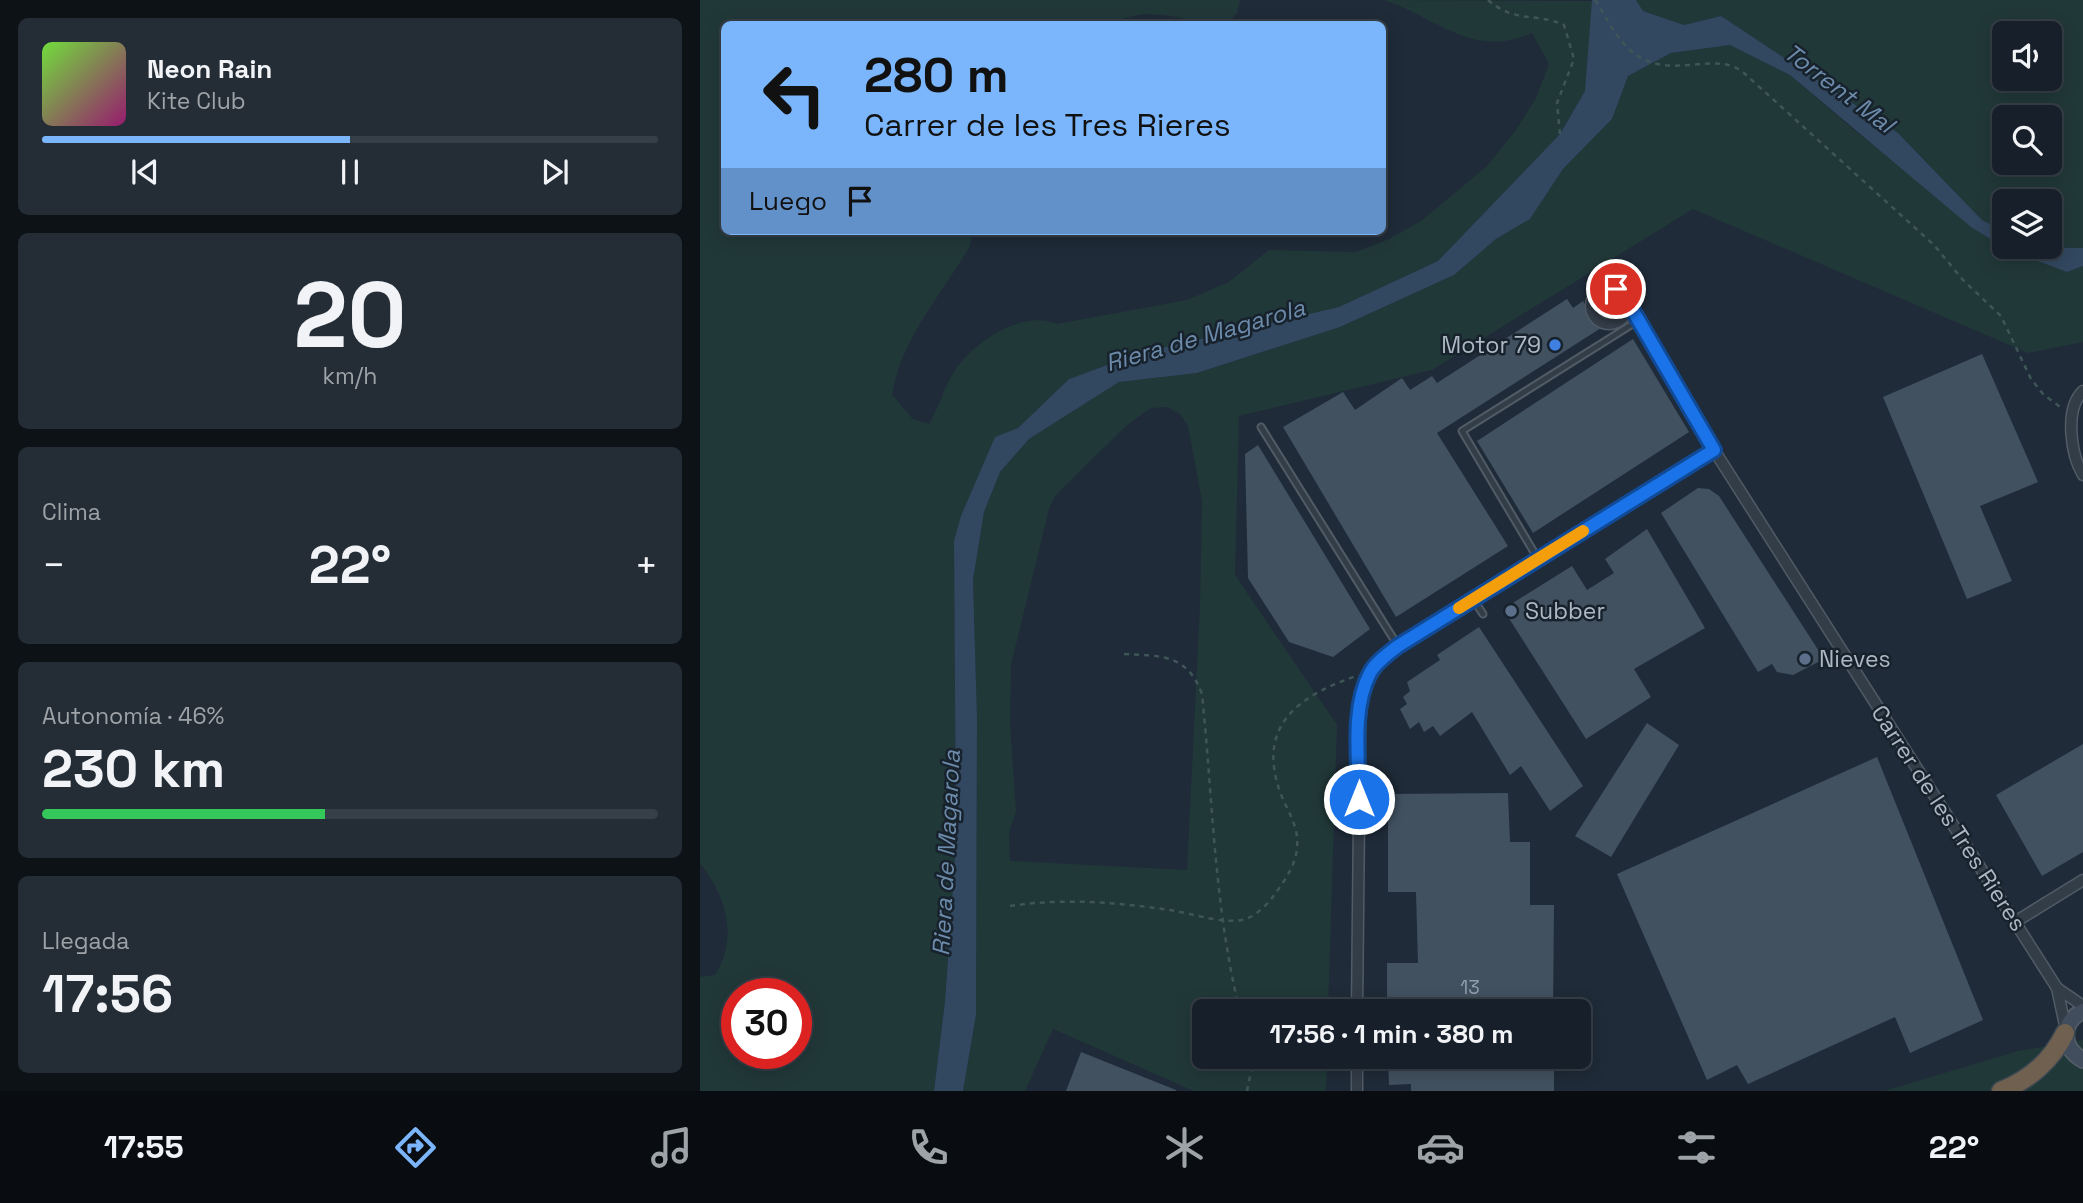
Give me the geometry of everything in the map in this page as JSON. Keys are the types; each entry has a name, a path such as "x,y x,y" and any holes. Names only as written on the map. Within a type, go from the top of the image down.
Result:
{"highway":[{"path":"2001,1091 2037,1070 2053,1055 2066,1031"}],"main road":[{"path":"2083,1009 2071,1019 2066,1031 2070,1049 2083,1059"}],"street":[{"path":"1618,321 1625,313 1627,303 1621,292 1610,288 1594,295 1591,307 1595,318 1606,323 1618,321 1636,326"},
{"name":"Carrer de les Tres Rieres","path":"1627,303 1636,326 2057,988 2083,1009"},
{"path":"2083,391 2076,398 2072,419 2076,463 2083,475"},
{"path":"1357,999 1360,720 1363,695 1371,671 1398,646 1714,450"},
{"path":"2015,922 2083,880"},
{"name":"Carrer de les Tres Rieres","path":"2057,988 2066,1031"},
{"path":"1357,1069 1357,1091"}],"lane":[{"path":"1538,559 1462,431 1636,326"},
{"path":"1261,427 1398,646"},
{"path":"1473,599 1483,614"}],"path":[{"path":"1488,0 1521,19 1549,18 1564,25 1574,59 1557,103 1560,134"},
{"path":"1595,0 1632,51 1673,68 1717,62 1734,64 1934,245 1963,280 2001,316 2031,379 2043,394 2072,419"},
{"path":"1124,654 1165,656 1185,666 1196,678 1202,694 1225,950 1237,999"},
{"path":"1010,906 1070,900 1169,909 1223,919 1241,920 1250,917 1269,902 1293,866 1297,830 1277,782 1272,743 1284,718 1328,686 1371,671"},
{"path":"1247,1091 1252,1069"}],"green space":[{"path":"700,0 1240,0 1237,13 1230,21 1199,21 1154,14 1119,21 721,21 721,235 972,235 970,246 913,336 897,374 892,395 913,419 929,424 960,363 984,341 1013,325 1028,321 1057,324 1187,300 1229,282 1269,250 1356,252 1389,239 1421,221 1487,166 1516,130 1536,98 1549,64 1532,33 1511,40 1492,42 1473,39 1384,0 1593,1 1585,91 1560,134 1438,261 1339,307 1140,353 1069,379 1018,428 995,438 954,541 956,843 945,1001 934,1091 700,1091 700,977 715,975 722,961 728,932 717,889 700,863"},
{"path":"1636,0 2083,0 2083,248 2062,248 2062,189 1992,189 1992,225 1982,220 1898,133 1721,16 1684,25 1643,11"},
{"path":"1730,45 1790,75 1854,130 1992,237 1992,259 2032,259 2067,272 2083,266 2083,342 2028,353 1693,209 1432,370 1239,416 1235,575 1337,725 1328,999 1192,999 1192,1069 1327,1069 1326,1091 1194,1091 1053,1029 1025,1091 963,1091 976,1015 977,718 973,580 984,512 1000,472 1029,439 1119,382 1197,373 1340,327 1454,275 1496,239 1530,219 1563,169 1612,119 1628,76 1671,53","holes":["1167,407 1180,414 1188,426 1202,501 1200,606 1187,870 1010,861 1009,832 1016,812 1010,724 1011,665 1049,509 1055,496 1127,425 1151,408"]},
{"path":"2083,1040 2083,1091 1884,1091 2018,1051"}],"water":[{"path":"1592,0 1636,0 1643,11 1684,25 1721,16 1898,133 1982,220 1992,225 1992,240 1971,227 1790,75 1730,45 1671,53 1628,76 1612,119 1563,169 1530,219 1496,239 1454,275 1340,327 1197,373 1119,382 1029,439 1000,472 984,512 973,580 977,718 976,1015 963,1091 934,1091 945,1001 956,843 954,541 961,516 995,437 1018,428 1069,379 1140,353 1339,307 1438,261 1560,134 1585,91"},
{"path":"2062,248 2083,248 2083,266 2067,272 2032,259 2062,259"}],"building":[{"path":"1567,299 1573,308 1583,301 1601,328 1437,433 1508,546 1396,617 1283,427 1343,392 1355,410 1402,378 1410,390 1432,376 1437,383"},
{"path":"1633,339 1689,432 1533,533 1477,441"},
{"path":"1982,354 2038,482 1980,506 2012,581 1967,599 1883,397"},
{"path":"1258,445 1370,629 1333,657 1289,642 1248,578 1245,454"},
{"path":"1698,488 1709,489 1719,496 1824,659 1793,675 1777,672 1772,664 1758,672 1661,513"},
{"path":"1647,529 1705,628 1634,669 1651,697 1586,739 1503,609 1572,566 1587,590 1614,573 1605,559"},
{"path":"1479,627 1583,786 1550,811 1521,766 1510,775 1472,712 1440,736 1433,726 1424,732 1419,722 1410,729 1400,709 1407,704 1403,697 1410,691 1407,682 1440,660 1437,655"},
{"path":"1647,723 1679,745 1611,857 1575,836"},
{"path":"2083,744 2083,852 2042,876 1996,795"},
{"path":"1877,757 1983,1020 1910,1053 1895,1017 1748,1084 1737,1065 1707,1080 1617,874"},
{"path":"1508,793 1510,842 1530,842 1530,905 1554,905 1553,999 1387,999 1387,963 1418,963 1416,892 1388,892 1388,794"},
{"path":"1081,1052 1176,1090 1176,1091 1066,1091"},
{"path":"1388,1069 1554,1069 1554,1091 1411,1091 1411,1084 1389,1085"}],"slow traffic":[{"path":"1459,608 1583,531"}],"place":[{"name":"Motor 79","path":"1555,345"},
{"name":"Subber","path":"1511,611"},
{"name":"Nieves","path":"1805,659"}],"route":[{"path":"1359,799 1363,695 1371,671 1385,657 1398,646 1714,450 1625,297 1616,289"}],"water label":[{"name":"Torrent Mal","path":"1839,88"},
{"name":"Riera de Magarola","path":"1205,335"},
{"name":"Riera de Magarola","path":"946,853"}]}
